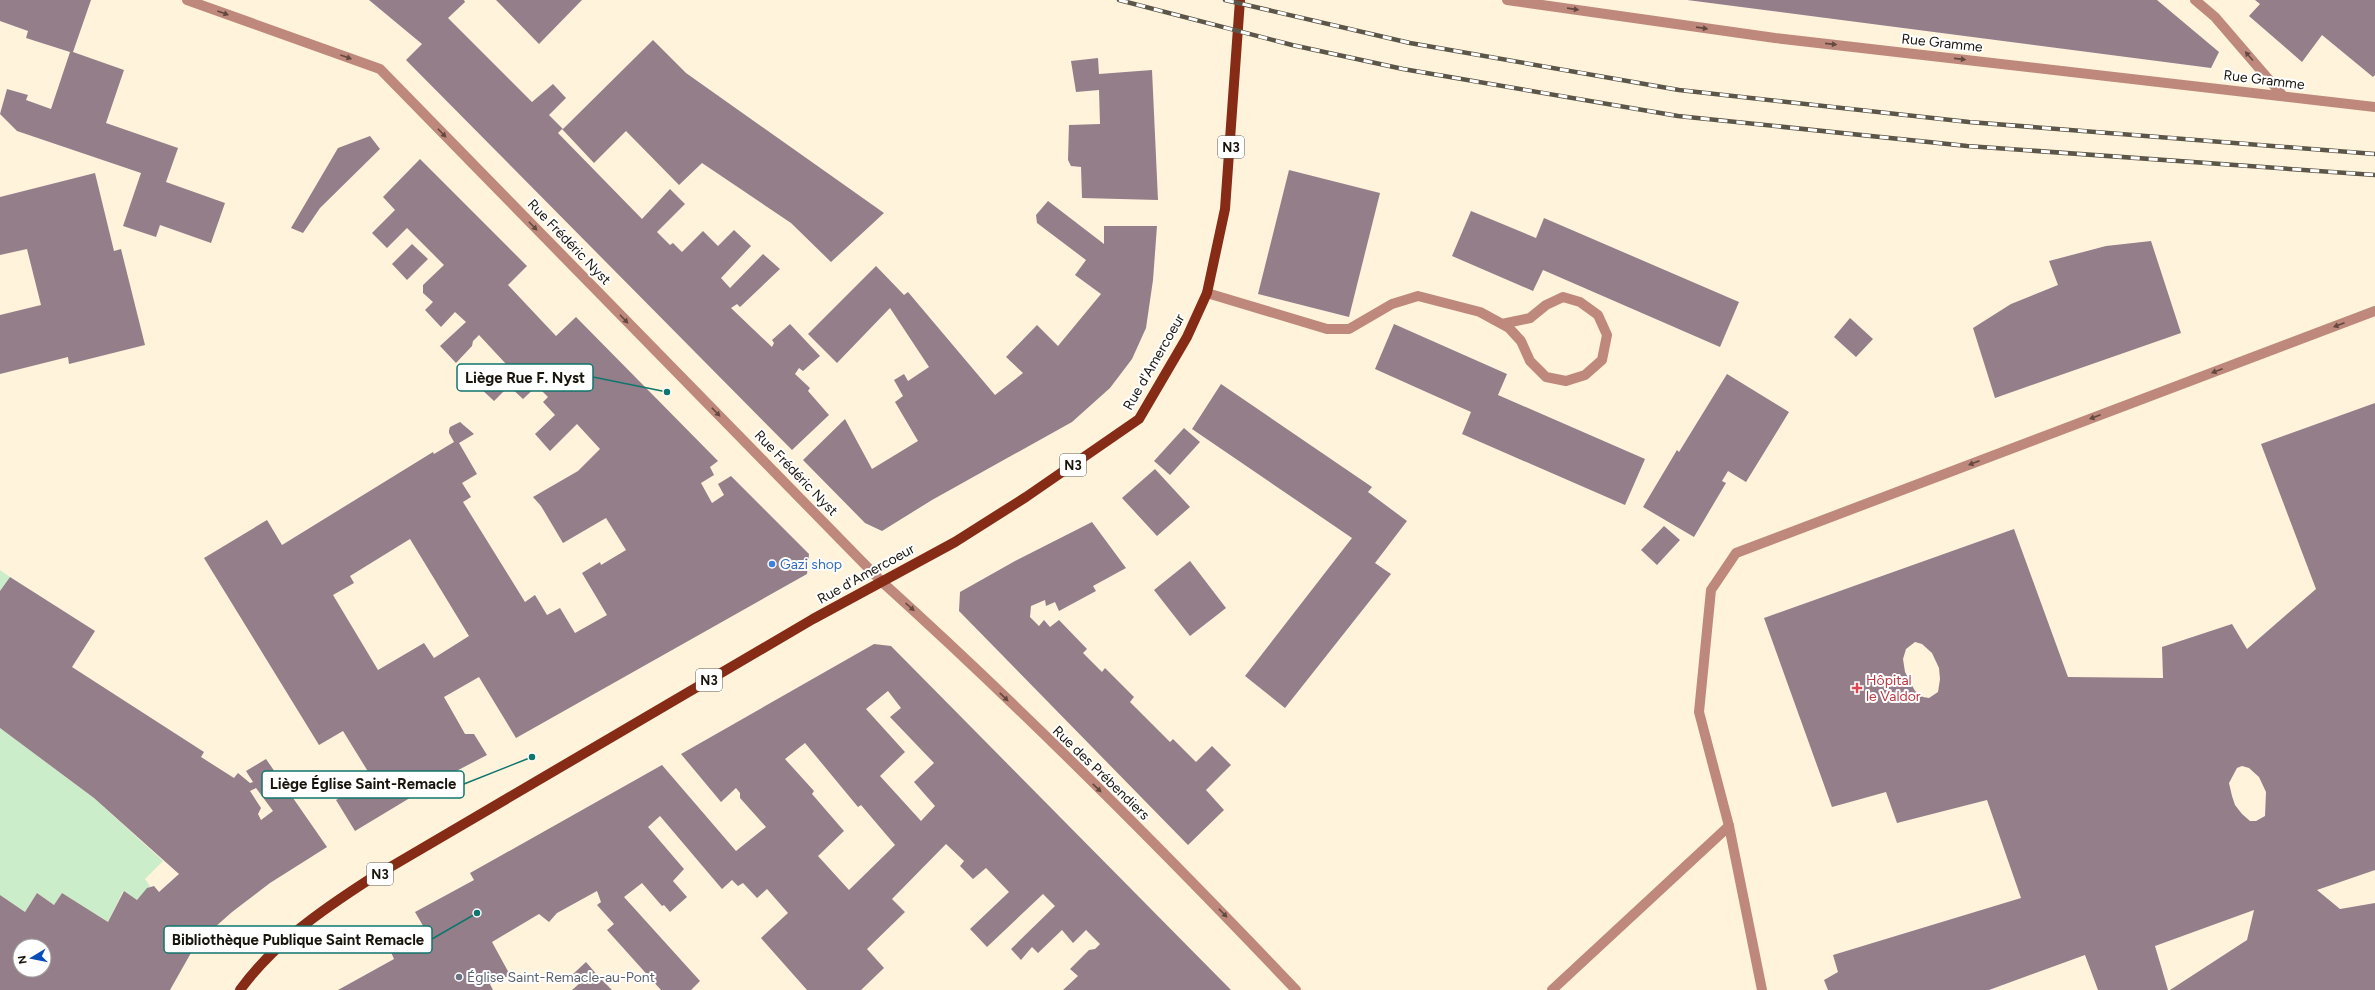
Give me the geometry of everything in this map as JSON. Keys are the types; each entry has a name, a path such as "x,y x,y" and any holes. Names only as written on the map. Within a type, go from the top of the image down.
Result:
{"main road":[{"name":"Rue d'Amercoeur","path":"240,990 254,970 314,916 370,879 881,581 956,542 1026,497 1140,419 1187,337 1207,293 1225,209 1240,0"}],"street":[{"name":"Rue Frédéric Nyst","path":"187,0 380,69 881,581"},
{"name":"Rue Gramme","path":"1507,0 1775,38 2375,107"},
{"path":"2195,0 2215,17 2284,96"},
{"path":"1207,293 1327,329 1349,329 1392,304 1418,296 1480,312 1509,328 1521,341 1530,361 1546,377 1566,381 1585,375 1602,360 1607,335 1598,315 1580,302 1563,297 1546,305 1530,318 1502,324"},
{"path":"1762,990 1729,826 1699,712 1711,590 1736,552 2375,311"},
{"name":"Rue des Prébendiers","path":"881,581 934,630 1196,885 1296,990"},
{"path":"1552,990 1729,826"}],"green space":[{"path":"0,570 10,577 0,591"},
{"path":"0,728 94,798 163,861 145,879 150,886 137,900 123,891 108,922 62,893 54,905 37,893 25,912 0,895"}],"building":[{"path":"0,0 91,0 73,52 124,70 106,123 178,148 166,182 225,203 211,243 160,225 156,237 123,226 141,173 17,131 0,114 7,89 28,95 26,100 51,109 70,52 26,38 28,31 0,21"},
{"path":"369,0 464,0 465,2 448,18 532,102 553,84 566,98 549,115 563,129 653,40 686,73 884,213 831,262 791,223 702,163 679,185 626,131 594,163 562,129 558,133 642,219 670,189 685,204 657,232 670,245 673,243 682,252 703,231 718,246 734,230 751,246 721,278 730,288 763,254 780,269 740,307 737,304 731,308 772,347 774,343 772,340 790,324 820,356 803,371 799,368 795,374 810,388 808,391 829,415 792,450 406,60 422,44"},
{"path":"496,0 582,0 539,44"},
{"path":"1687,0 2157,0 2219,52 2211,68"},
{"path":"2255,0 2375,0 2375,75 2373,77 2322,35 2302,62 2249,16 2260,4"},
{"path":"1098,58 1099,74 1152,70 1158,200 1082,198 1081,167 1071,166 1068,160 1069,125 1100,124 1099,90 1076,92 1071,61"},
{"path":"370,136 380,149 320,208 303,233 291,228 338,148"},
{"path":"420,159 527,266 508,285 556,336 576,317 718,461 710,467 714,475 701,483 712,503 724,495 718,484 731,476 809,554 807,574 516,738 479,677 444,697 465,734 474,734 487,755 443,778 355,831 336,800 372,778 343,731 319,745 204,558 267,520 282,545 433,452 434,454 454,442 449,430 450,427 460,422 474,434 459,443 477,474 462,483 471,497 463,502 525,602 535,595 547,615 560,608 575,633 607,615 582,573 600,562 601,565 626,550 606,518 563,543 541,506 533,497 578,471 600,449 577,424 550,451 535,434 555,415 543,402 548,397 537,386 523,399 509,386 494,401 478,386 494,370 500,370 506,364 479,335 473,341 472,346 456,363 440,346 466,322 455,312 441,327 425,310 433,302 423,293 423,285 444,265 407,228 387,248 372,233 395,210 383,197","holes":["410,539 469,636 434,658 424,643 378,670 333,595 354,583 350,576"]},
{"path":"1289,170 1380,193 1349,317 1258,294"},
{"path":"95,173 114,251 121,249 145,345 69,364 68,357 0,374 0,315 41,305 27,249 0,255 0,197"},
{"path":"1048,201 1104,244 1104,226 1157,226 1153,280 1146,328 1132,359 1110,388 1072,422 932,500 882,531 865,523 803,460 845,419 872,469 918,441 895,402 903,396 894,380 904,374 908,381 929,367 890,308 837,363 808,334 876,266 904,295 908,292 995,395 1023,373 1006,357 1037,325 1058,346 1101,294 1075,275 1086,260 1037,223 1036,215"},
{"path":"1471,211 1536,238 1544,218 1739,302 1720,347 1543,270 1533,291 1452,256"},
{"path":"2151,241 2181,333 1995,398 1973,328 2011,304 2058,285 2049,261 2106,246"},
{"path":"412,244 428,259 407,280 392,264"},
{"path":"1850,318 1873,339 1856,357 1834,337"},
{"path":"1394,324 1507,374 1498,395 1645,459 1625,505 1462,434 1471,412 1375,369"},
{"path":"1727,374 1789,412 1746,482 1728,471 1722,481 1726,483 1694,537 1643,507 1677,450 1679,452"},
{"path":"1221,384 1372,487 1368,492 1407,521 1375,563 1391,574 1285,708 1245,676 1352,538 1192,429"},
{"path":"2375,403 2375,870 2317,890 2340,909 2375,903 2375,990 2170,990 2247,940 2254,910 2155,946 2168,990 2098,990 2085,955 1989,990 1828,990 1824,980 1838,972 1833,955 2021,898 1987,800 1897,823 1886,792 1832,807 1764,618 2014,529 2068,677 2163,678 2162,647 2232,624 2247,649 2316,589 2261,444","holes":["1915,642 1922,644 1932,653 1939,668 1940,679 1938,692 1929,698 1923,697 1915,691 1905,672 1903,659 1906,649","2242,766 2249,768 2259,777 2266,792 2265,816 2256,821 2250,821 2242,814 2235,805 2232,796 2229,783 2237,768"]},
{"path":"1184,428 1200,442 1170,475 1154,461"},
{"path":"1155,469 1190,507 1157,536 1122,498"},
{"path":"1092,522 1126,568 1093,586 1096,591 1059,611 1055,602 1046,606 1045,600 1031,606 1030,617 1039,626 1044,620 1050,627 1059,620 1087,649 1083,653 1102,672 1105,668 1134,697 1130,702 1170,742 1173,739 1196,762 1212,746 1231,765 1206,790 1224,810 1188,845 959,611 960,592 1015,561"},
{"path":"1664,526 1680,540 1657,565 1641,550"},
{"path":"1190,561 1226,608 1190,636 1154,590"},
{"path":"10,577 95,631 72,667 204,752 201,757 234,778 238,773 250,783 253,782 246,771 266,759 327,847 270,883 232,912 196,944 170,990 0,990 0,895 25,912 37,893 54,905 62,893 108,922 124,891 137,900 147,888 154,886 159,892 179,874 94,798 0,728 0,591","holes":["256,788 273,811 261,820 258,814 261,808 250,791"]},
{"path":"874,644 891,646 1231,990 1063,990 1078,976 1070,969 1089,950 1095,949 1100,944 1086,930 1073,943 1062,930 1038,953 1032,947 1021,960 1011,949 1055,906 1043,894 987,947 970,929 1009,892 986,868 973,879 960,866 964,861 946,844 892,899 905,912 867,949 884,968 861,990 807,990 761,938 788,913 767,889 757,898 743,883 738,886 732,880 722,889 660,816 648,827 684,869 673,881 687,897 670,912 664,905 662,906 642,883 624,897 700,981 691,990 661,990 607,930 614,924 597,905 601,902 597,891 557,913 549,922 539,914 492,942 510,975 490,984 493,990 338,990 394,959 390,950 426,931 415,912 474,880 470,873 662,765 736,851 766,827 740,798 740,793 736,788 721,802 681,754","holes":["888,691 901,708 890,717 934,763 914,782 935,806 921,821 880,776 905,752 866,709","805,743 858,807 861,805 895,845 849,890 818,856 844,831 812,794 814,791 785,759"]},
{"path":"586,962 612,990 572,990 580,983 573,974"}],"railway":[{"path":"1119,0 1292,45 1403,69 1678,116 1967,146 2375,175"},
{"path":"1225,0 1410,43 1679,90 1969,122 2375,154"}],"place":[{"name":"Liège Rue F. Nyst","path":"667,392"},
{"name":"Gazi shop","path":"772,564"},
{"name":"Hôpital le Valdor","path":"1857,688"},
{"name":"Liège Église Saint-Remacle","path":"532,757"},
{"name":"Bibliothèque Publique Saint Remacle","path":"477,913"},
{"name":"Église Saint-Remacle-au-Pont","path":"459,977"}]}
